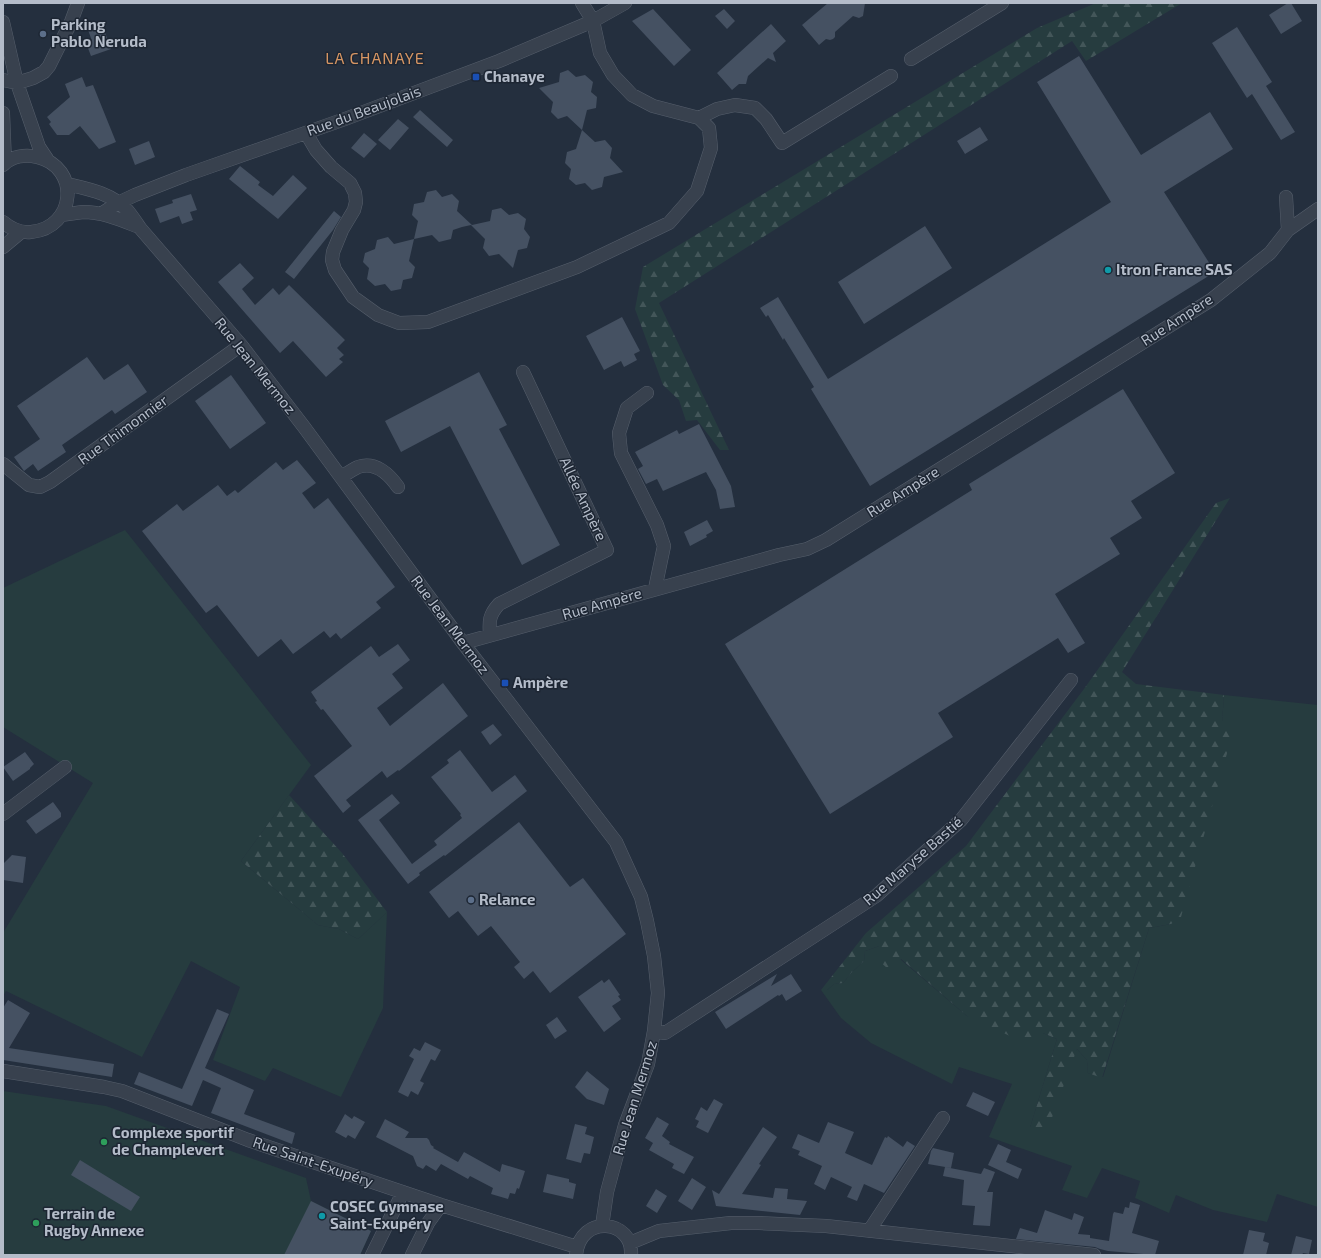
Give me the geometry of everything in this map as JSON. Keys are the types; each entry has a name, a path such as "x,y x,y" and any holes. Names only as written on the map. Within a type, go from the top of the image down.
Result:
{"street":[{"path":"3,80 17,83 33,78 44,72 49,66 71,22 78,3"},
{"path":"306,132 316,150 331,167 350,183 355,193 356,202 354,210 342,230 333,252 332,260 335,270 353,296 378,315 399,323 428,322 577,267 669,223 698,191 711,148 709,128 699,118 653,106 632,96 613,75 600,53 593,21 582,3"},
{"name":"Rue du Beaujolais","path":"101,214 118,203 186,175 499,61 593,21 625,3"},
{"path":"911,59 1002,3"},
{"path":"3,22 17,83 39,147 46,159"},
{"path":"699,118 717,109 735,105 755,108 766,119 782,143 891,76"},
{"path":"3,113 4,164 14,158 29,155 46,159 55,164 63,175 67,184 67,201 61,215 50,227 39,231 21,232 9,227 3,222"},
{"name":"Rue Jean Mermoz","path":"67,184 101,193 127,210 140,228 241,345 341,477 463,643 616,842 641,897 648,921 658,993 654,1031 648,1064 626,1125 607,1192 602,1226"},
{"path":"1286,196 1288,230"},
{"name":"Rue Ampère","path":"463,643 779,555 807,549 826,540 1211,300 1270,254 1288,230 1318,209"},
{"name":"Rue Jean Mermoz","path":"61,215 83,212 101,214 122,220 140,228"},
{"path":"3,247 21,232"},
{"name":"Rue Thimonnier","path":"3,464 29,485 40,487 50,482 241,345"},
{"name":"Allée Ampère","path":"490,635 489,622 492,612 499,604 607,550 523,372"},
{"path":"647,393 627,408 619,433 621,454 657,525 664,546 655,589"},
{"path":"341,477 358,467 372,465 382,470 398,487"},
{"name":"Rue Maryse Bastié","path":"654,1031 666,1033 876,896 961,820 1071,680"},
{"path":"3,814 65,767"},
{"name":"Rue Saint-Exupéry","path":"3,1071 122,1091 248,1140 577,1251"},
{"path":"864,1231 943,1118"},
{"path":"372,1255 403,1192"},
{"path":"412,1255 428,1223 441,1205"},
{"path":"577,1251 580,1239 586,1232 593,1228 602,1226 610,1226 625,1235 630,1249 659,1232 731,1223 759,1223 864,1231 1094,1255"}],"green space":[{"path":"1096,3 1182,3 1086,61 1072,41 659,303 729,450 720,450 697,420 686,421 679,400 663,385 635,309 643,267 1037,28"},
{"path":"1230,498 1122,672 1136,684 1224,695 1222,721 1233,732 1181,917 1171,924 1149,928 1102,1078 1088,1073 1087,1060 1077,1049 1046,1134 1036,1136 1030,1128 1057,1039 1043,1033 1029,1045 967,1016 901,959 893,973 879,961 879,946 865,951 864,961 843,983 834,984 827,990 821,990 866,933 966,846 1084,689 1216,503"},
{"path":"125,530 311,765 241,861 318,925 339,929 358,939 387,912 383,1008 341,1097 273,1068 265,1081 213,1060 240,987 191,961 142,1057 6,991 3,996 3,933 93,783 3,727 3,588"},
{"path":"1224,695 1318,705 1318,1207 1277,1194 1267,1222 1213,1210 1176,1195 1169,1213 1135,1198 1140,1181 1102,1168 1087,1198 1062,1190 1072,1166 989,1137 1012,1084 959,1067 952,1084 871,1043 841,1018 821,990 827,990 834,984 843,983 864,961 865,951 879,946 900,959 967,1016 1043,1033 1057,1039 1030,1128 1077,1049 1087,1060 1088,1073 1103,1077 1149,928 1171,924 1222,721"},
{"path":"289,795 342,853 387,912 358,939 339,929 318,925 241,861"},
{"name":"Complexe sportif de Champlevert","path":"3,1091 106,1106 306,1178 311,1201 371,1231 360,1255 3,1255"}],"building":[{"path":"828,3 865,3 863,16 859,18 853,16 835,32 835,37 833,39 826,39 819,45 802,25"},
{"path":"1288,3 1291,3 1302,21 1281,34 1269,15"},
{"path":"653,9 691,50 674,66 632,21"},
{"path":"724,9 735,21 727,29 715,16"},
{"path":"102,24 111,49 91,56 86,43 92,41 88,30"},
{"path":"771,24 786,41 773,53 776,62 768,58 748,76 746,84 739,84 732,90 717,73"},
{"path":"1237,27 1272,82 1266,86 1295,132 1281,140 1252,94 1247,98 1212,43"},
{"name":"Itron France SAS","path":"1079,56 1141,155 1210,112 1233,149 1164,192 1215,272 870,486 811,389 814,387 784,338 783,340 768,315 766,317 760,308 778,297 828,379 1111,202 1037,82"},
{"path":"568,70 576,77 585,75 593,82 591,92 597,97 596,108 587,110 582,130 567,116 558,119 551,112 553,102 539,88 559,82 560,73"},
{"path":"82,77 86,87 93,85 116,142 99,149 80,126 69,135 57,135 49,124 51,122 47,117 70,97 65,84"},
{"path":"420,110 453,140 447,147 413,117"},
{"path":"398,119 409,128 390,150 378,140"},
{"path":"980,127 988,140 965,154 957,141"},
{"path":"582,130 595,142 605,140 612,148 610,158 623,172 604,177 602,187 592,190 585,183 576,185 569,179 571,169 565,163 567,152 576,149"},
{"path":"364,133 377,144 364,158 351,148"},
{"path":"149,141 155,157 135,165 129,149"},
{"path":"240,166 260,182 258,185 273,196 293,175 307,188 278,219 229,179"},
{"path":"436,190 442,197 452,194 459,201 457,211 472,225 490,221 492,210 501,208 509,215 518,213 526,219 524,229 530,237 527,248 518,250 513,268 499,254 489,256 483,248 485,239 471,225 453,230 451,239 439,242 432,235 414,239 418,221 412,215 414,204 424,202 427,192"},
{"path":"191,194 197,210 190,212 193,220 182,224 179,216 160,223 155,209 173,203 172,200"},
{"path":"334,211 341,217 333,230 294,279 285,272"},
{"path":"925,226 952,268 864,324 838,282"},
{"path":"388,237 394,244 414,239 409,261 415,267 412,278 403,280 401,289 391,291 385,284 375,286 367,279 369,268 363,262 365,253 375,249 377,240"},
{"path":"240,263 254,278 242,289 255,305 273,288 279,295 289,285 345,340 337,348 344,355 339,359 343,362 326,377 293,341 280,353 218,282"},
{"path":"622,317 640,351 634,354 637,360 624,367 621,361 604,370 586,336"},
{"path":"87,357 104,380 128,364 147,392 115,414 112,410 62,445 66,452 38,471 33,464 24,471 14,457 40,439 17,406"},
{"path":"479,372 507,425 499,429 560,545 522,565 450,426 401,452 385,421"},
{"path":"231,375 266,423 230,449 195,401"},
{"path":"1123,389 1175,473 1131,501 1142,518 1110,538 1120,554 1055,594 1085,643 1068,653 1058,638 938,713 953,737 830,814 725,644 972,490 969,484"},
{"path":"699,424 731,486 735,507 720,509 716,490 706,472 663,491 657,479 646,484 638,469 643,466 635,452 677,430 679,434"},
{"path":"297,460 316,483 302,493 314,509 328,498 395,587 376,602 381,608 341,639 336,633 330,638 324,631 293,654 281,639 258,657 217,605 206,613 142,531 177,504 183,511 218,485 227,496 235,490 238,493 276,462 283,470"},
{"path":"707,520 713,531 706,535 707,537 690,546 684,532"},
{"path":"398,644 410,660 392,674 403,688 377,708 390,726 443,683 468,716 399,771 398,770 387,778 382,771 346,800 351,806 343,813 314,776 352,746 323,709 321,710 315,702 317,701 311,692 371,646 379,657"},
{"path":"493,724 502,735 490,745 481,732"},
{"path":"460,750 492,792 515,775 527,791 445,856 444,855 419,873 420,875 408,884 358,820 392,794 400,803 379,820 412,864 437,845 434,841 462,818 460,815 461,814 431,777 449,763 447,760"},
{"path":"25,752 34,764 30,769 13,781 3,767"},
{"path":"53,802 61,813 61,817 36,834 26,821"},
{"path":"519,822 570,887 583,878 626,934 550,993 533,971 524,979 514,967 520,962 491,926 478,936 458,911 449,918 429,892"},
{"path":"12,855 26,857 23,883 3,880 3,864"},
{"path":"777,974 771,986 791,974 802,991 786,1001 782,994 779,996 778,995 726,1029 715,1012"},
{"path":"609,979 620,995 618,996 621,1000 612,1006 621,1019 604,1032 578,997 602,980 604,983"},
{"path":"8,1000 30,1013 9,1048 114,1064 112,1077 3,1060 3,1008"},
{"path":"217,1009 229,1014 205,1068 254,1090 244,1114 295,1133 292,1144 211,1113 221,1088 203,1080 192,1106 134,1084 139,1072 182,1089"},
{"path":"557,1017 567,1031 555,1039 546,1025"},
{"path":"425,1042 441,1050 435,1061 431,1059 420,1081 424,1083 418,1095 411,1091 408,1097 398,1092 414,1059 409,1056 414,1048 420,1051"},
{"path":"587,1071 609,1089 604,1105 587,1099 575,1087"},
{"path":"973,1092 995,1102 988,1116 966,1106"},
{"path":"714,1099 723,1104 708,1133 696,1127 699,1121 695,1119 701,1107 707,1111"},
{"path":"345,1114 352,1119 354,1116 365,1122 355,1139 348,1135 346,1138 335,1132"},
{"path":"657,1117 669,1124 662,1136 670,1142 669,1144 694,1157 684,1174 672,1168 674,1164 649,1150 653,1143 645,1138"},
{"path":"385,1119 409,1132 405,1138 427,1138 434,1147 433,1148 458,1162 464,1152 500,1172 502,1164 525,1171 519,1189 517,1188 515,1194 510,1193 508,1199 491,1194 493,1188 470,1176 468,1179 441,1164 436,1171 426,1165 423,1169 417,1166 413,1156 376,1137"},
{"path":"828,1122 854,1132 845,1153 872,1165 885,1137 887,1138 888,1136 903,1147 907,1141 915,1146 884,1193 864,1184 857,1201 847,1197 852,1187 831,1177 825,1190 814,1184 822,1166 798,1155 800,1151 792,1148 798,1134 819,1143"},
{"path":"575,1124 587,1127 585,1134 594,1137 590,1154 584,1153 581,1163 566,1159"},
{"path":"763,1127 777,1137 759,1164 761,1165 742,1194 773,1198 775,1188 788,1189 787,1199 807,1201 800,1215 716,1206 712,1190 719,1194"},
{"path":"998,1144 1011,1150 1006,1162 1022,1169 1018,1179 988,1165"},
{"path":"933,1148 954,1153 951,1168 928,1164"},
{"path":"80,1160 140,1197 131,1211 71,1175"},
{"path":"945,1167 981,1174 984,1168 995,1172 987,1192 993,1192 990,1226 973,1225 975,1206 962,1205 964,1180 943,1176"},
{"path":"547,1174 569,1179 569,1182 576,1184 573,1199 543,1192"},
{"path":"692,1178 706,1187 692,1210 678,1201"},
{"path":"656,1189 667,1196 657,1213 646,1206"},
{"name":"COSEC Gymnase Saint-Exupéry","path":"311,1201 371,1231 360,1255 284,1255"},
{"path":"1130,1202 1140,1205 1132,1233 1159,1241 1155,1255 1108,1251 1095,1247 1016,1239 1020,1228 1037,1233 1045,1210 1072,1220 1074,1213 1084,1217 1078,1234 1090,1235 1090,1238 1109,1241 1114,1212 1123,1214 1125,1207 1129,1208"},
{"path":"1249,1230 1265,1233 1263,1241 1269,1243 1266,1255 1243,1255"},
{"path":"1296,1236 1312,1240 1309,1254 1303,1253 1302,1255 1291,1255"}],"place":[{"name":"Parking Pablo Neruda","path":"43,34"},
{"name":"Chanaye","path":"476,77"},
{"name":"Itron France SAS","path":"1108,270"},
{"name":"Ampère","path":"505,683"},
{"name":"Relance","path":"471,900"},
{"name":"Complexe sportif de Champlevert","path":"104,1142"},
{"name":"COSEC Gymnase Saint-Exupéry","path":"322,1216"},
{"name":"Terrain de Rugby Annexe","path":"36,1223"}],"district":[{"name":"LA CHANAYE","path":"375,58"}]}
